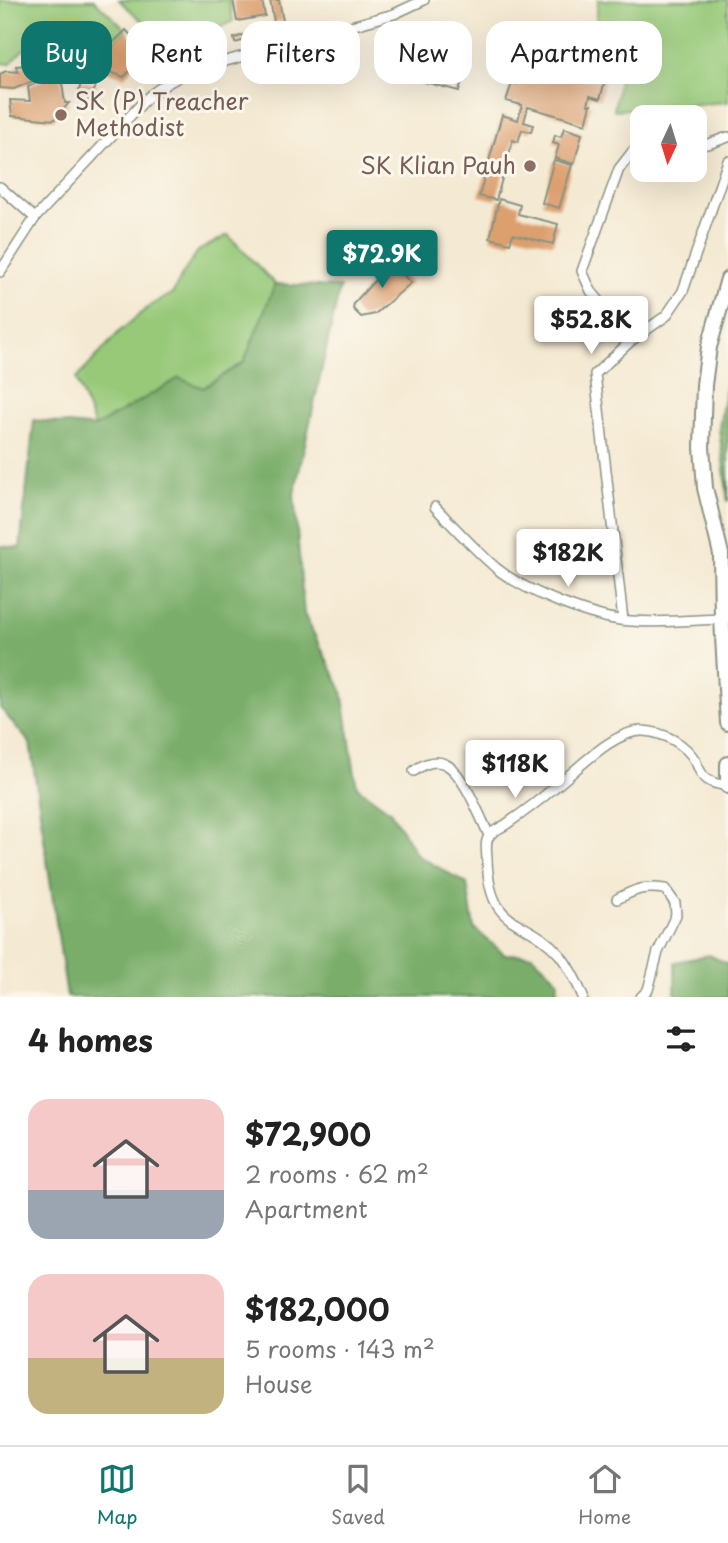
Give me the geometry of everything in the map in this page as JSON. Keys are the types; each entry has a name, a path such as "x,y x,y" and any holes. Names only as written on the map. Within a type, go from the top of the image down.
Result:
{"main road":[{"path":"728,279 709,348 704,385 702,447 705,488 722,554 722,618 728,723"},
{"path":"728,764 728,786"}],"street":[{"path":"0,272 35,218 146,99 177,76 394,15 424,0"},
{"path":"707,144 728,137"},
{"path":"630,155 620,169 582,271 591,291 632,340"},
{"path":"623,620 595,374 632,340 666,316 683,291 728,161"},
{"path":"0,187 35,218"},
{"path":"435,507 498,569 526,587 556,601 623,620 655,622 722,618"},
{"path":"583,997 561,956 498,909 488,875 486,843 489,835 525,811 596,753 629,732 657,733 671,739 684,747 708,780 728,786"},
{"path":"414,771 425,764 444,763 457,773 489,835"},
{"path":"617,900 639,888 653,887 665,889 675,904 676,915 658,952 648,990 642,997"}],"green space":[{"path":"0,0 94,0 126,30 112,43 112,21 21,21 21,52 10,64 0,63"},
{"path":"119,0 229,0 233,21 227,24 227,21 142,21"},
{"path":"598,0 728,0 728,102 630,105 630,109 614,110 619,84 662,84 662,21 596,21"},
{"path":"228,235 275,284 244,362 203,388 179,379 95,427 76,379 120,331 151,305 173,293 198,251"},
{"path":"275,284 340,287 294,494 304,614 342,690 357,787 390,811 417,855 467,884 474,928 504,954 532,955 558,980 557,997 67,997 30,743 0,708 0,546 20,548 34,420 95,427 179,378 203,388 244,362"},
{"path":"728,370 728,502 719,428"},
{"path":"709,955 728,964 728,997 679,997 675,993 675,962"}],"building":[{"path":"233,0 262,0 265,16 237,21"},
{"path":"270,0 279,0 283,21 274,21"},
{"path":"126,30 124,77 112,73 112,43"},
{"path":"241,36 241,41 235,43 234,38"},
{"path":"16,66 21,66 21,84 26,84 14,89 0,88 0,74 6,71 18,72"},
{"path":"34,84 62,84 65,103 69,103 54,120 12,116 10,100 30,101 28,87"},
{"path":"80,84 96,85 91,100 78,96"},
{"path":"432,84 461,84 459,91"},
{"path":"512,84 604,84 600,99 590,96 588,105 591,105 586,124 528,107 524,122 533,125 531,132 522,130 518,142 513,140 496,200 479,196 502,115 518,120 522,105 506,101"},
{"path":"564,128 582,134 574,164 555,158 559,145 553,143 555,135 561,137"},
{"path":"554,160 572,165 559,208 542,203"},
{"path":"499,199 520,205 518,214 558,224 553,244 513,234 510,243 490,238"},
{"path":"389,261 407,273 404,276 411,283 375,314 361,317 353,309 354,303"}],"place":[{"name":"SK (P) Treacher Methodist","path":"61,115"},
{"name":"SK Klian Pauh","path":"530,166"}]}
